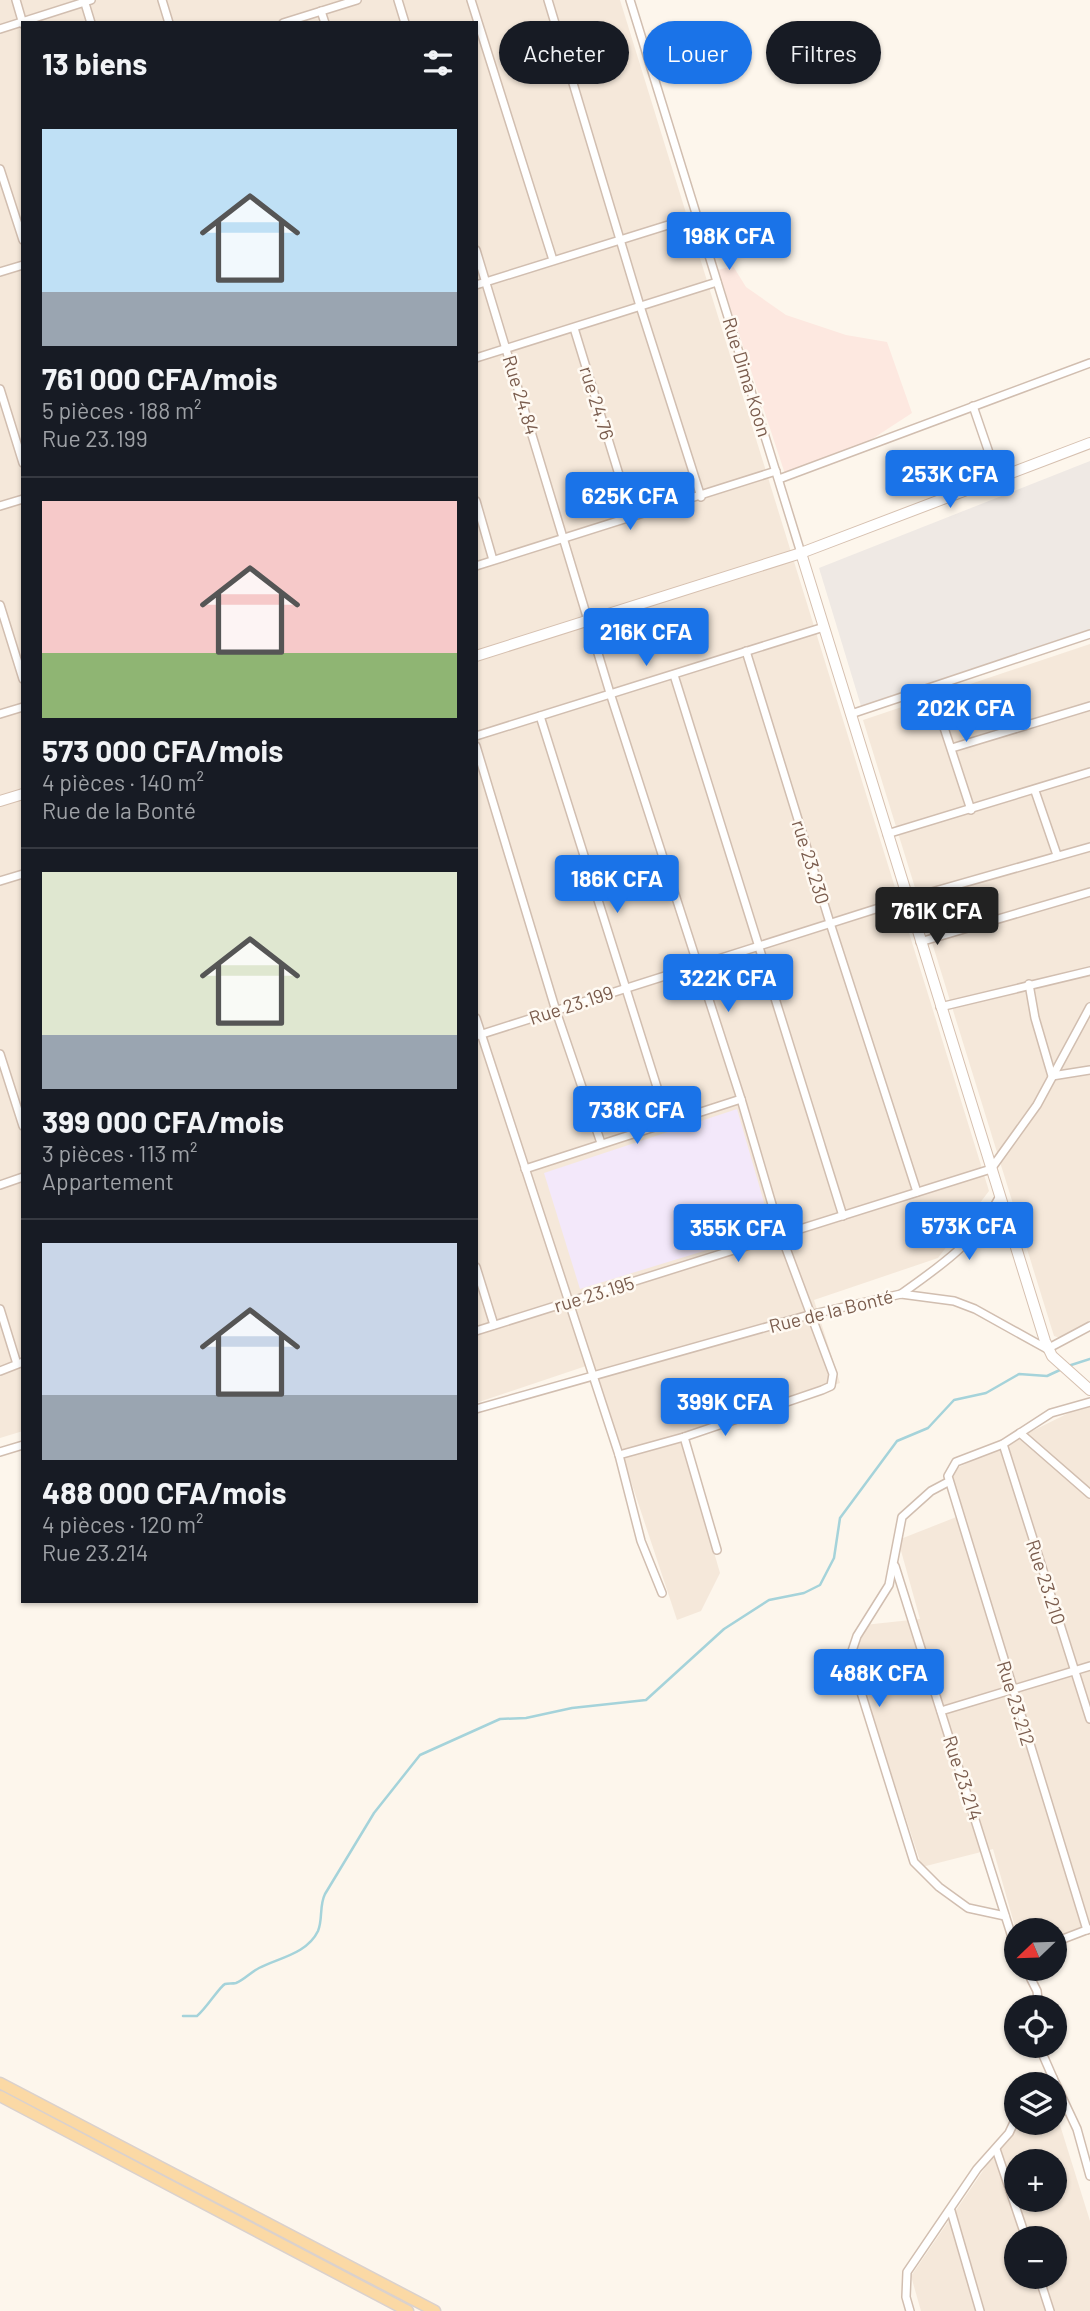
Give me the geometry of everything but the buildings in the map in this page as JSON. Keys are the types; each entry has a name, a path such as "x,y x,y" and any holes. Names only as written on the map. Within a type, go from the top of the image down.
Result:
{"main road":[{"path":"0,2083 435,2311"},
{"path":"0,2096 408,2311"}],"street":[{"path":"16,0 21,21"},
{"path":"162,0 168,21"},
{"path":"289,21 357,0"},
{"path":"398,0 404,21"},
{"path":"471,0 478,21"},
{"path":"548,0 639,306 701,497"},
{"name":"Rue Dima Koon","path":"630,0 801,552"},
{"path":"28,21 86,1 91,21"},
{"path":"321,11 324,21"},
{"path":"478,22 553,260"},
{"path":"0,29 21,23"},
{"path":"0,169 21,234"},
{"path":"478,284 697,216"},
{"name":"Rue 24.84","path":"478,256 610,693 741,1099 781,1235 832,1374 831,1386 684,1437"},
{"path":"0,272 21,266"},
{"path":"478,357 717,282"},
{"name":"rue 24.76","path":"574,328 632,517"},
{"path":"478,565 778,475 1090,363"},
{"path":"0,389 21,457"},
{"path":"973,406 997,477"},
{"path":"478,655 801,552 1090,443"},
{"path":"0,506 21,500"},
{"path":"478,508 494,561"},
{"path":"801,552 939,1007 1050,1353 1090,1326"},
{"path":"0,605 21,673"},
{"path":"478,735 824,627"},
{"path":"851,714 1090,634"},
{"name":"rue 23.230","path":"746,651 917,1192"},
{"path":"674,675 843,1216"},
{"path":"932,688 971,810"},
{"path":"952,748 1090,706"},
{"path":"0,714 21,708"},
{"path":"540,716 668,1122"},
{"path":"478,753 556,1011 601,1143"},
{"path":"887,834 1035,791 1090,772"},
{"path":"1035,791 1057,855"},
{"path":"0,801 21,795"},
{"name":"Rue 23.199","path":"478,1035 907,899 1090,847"},
{"path":"0,881 21,875"},
{"path":"920,942 1090,892"},
{"path":"939,1007 1090,971"},
{"path":"1029,984 1035,1018 1052,1076"},
{"path":"991,1169 1037,1105 1090,1007"},
{"path":"478,1035 619,1455 638,1533 662,1593"},
{"path":"0,1054 21,1120"},
{"path":"1052,1076 1090,1070"},
{"path":"525,1169 741,1099"},
{"name":"rue 23.195","path":"478,1330 991,1169"},
{"path":"0,1185 21,1178"},
{"path":"901,1294 970,1242 989,1217 1000,1196"},
{"path":"478,1273 494,1325"},
{"name":"Rue de la Bonté","path":"478,1408 591,1374 809,1315 901,1294 954,1301 975,1309 1050,1353 1087,1387"},
{"path":"0,1309 20,1363 0,1371"},
{"path":"1004,1916 968,1908 919,1869 910,1852 892,1798 850,1657 857,1636 887,1591 895,1564 897,1536 902,1517 948,1479 956,1462 1003,1444 1051,1413 1090,1402"},
{"path":"1020,1433 1090,1494"},
{"path":"619,1455 684,1437 716,1550"},
{"name":"Rue 23.210","path":"1003,1444 1090,1719"},
{"path":"0,1452 21,1446"},
{"name":"Rue 23.212","path":"948,1479 1011,1689 1089,1929"},
{"name":"Rue 23.214","path":"895,1564 1004,1916"},
{"path":"941,1711 1090,1667"},
{"path":"1068,1936 1089,1929"},
{"path":"1067,2108 1077,2129 1090,2176"},
{"path":"910,2311 906,2297 907,2272 951,2211 977,2169 1007,2135"},
{"path":"996,2149 1022,2226"},
{"path":"951,2211 980,2311"},
{"path":"1043,2289 1050,2311"}],"shaded area":[{"path":"0,0 620,0 627,21 499,21 499,84 629,84 629,29 643,74 643,84 646,84 989,1191 938,1258 814,1300 840,1383 680,1435 720,1573 701,1611 677,1620 592,1364 478,1402 478,21 21,21 21,1432 0,1438"},
{"path":"733,266 746,287 786,315 846,335 887,342 912,413 866,443 785,474 718,270"},
{"path":"1090,461 1090,629 861,706 819,568"},
{"path":"1090,644 1090,1321 1060,1338 1054,1336 863,720"},
{"path":"737,1109 772,1230 580,1289 544,1173"},
{"path":"1087,1404 1090,1406 1090,1925 1068,1932 1068,1918 1012,1918 993,1849 922,1867 851,1652 864,1625 920,1619 898,1540 964,1514 951,1471"},
{"path":"1007,2135 1063,2135 1090,2221 1090,2311 921,2311 911,2276"}],"waterway":[{"path":"1068,1366 1090,1359"},
{"path":"183,2016 197,2016 225,1984 239,1982 259,1968 300,1950 313,1939 318,1931 325,1894 374,1813 420,1755 500,1719 526,1718 572,1708 646,1700 724,1629 769,1600 804,1593 820,1585 834,1558 840,1518 897,1441 928,1428 954,1400 986,1393 1019,1374 1047,1376 1062,1369"}]}
